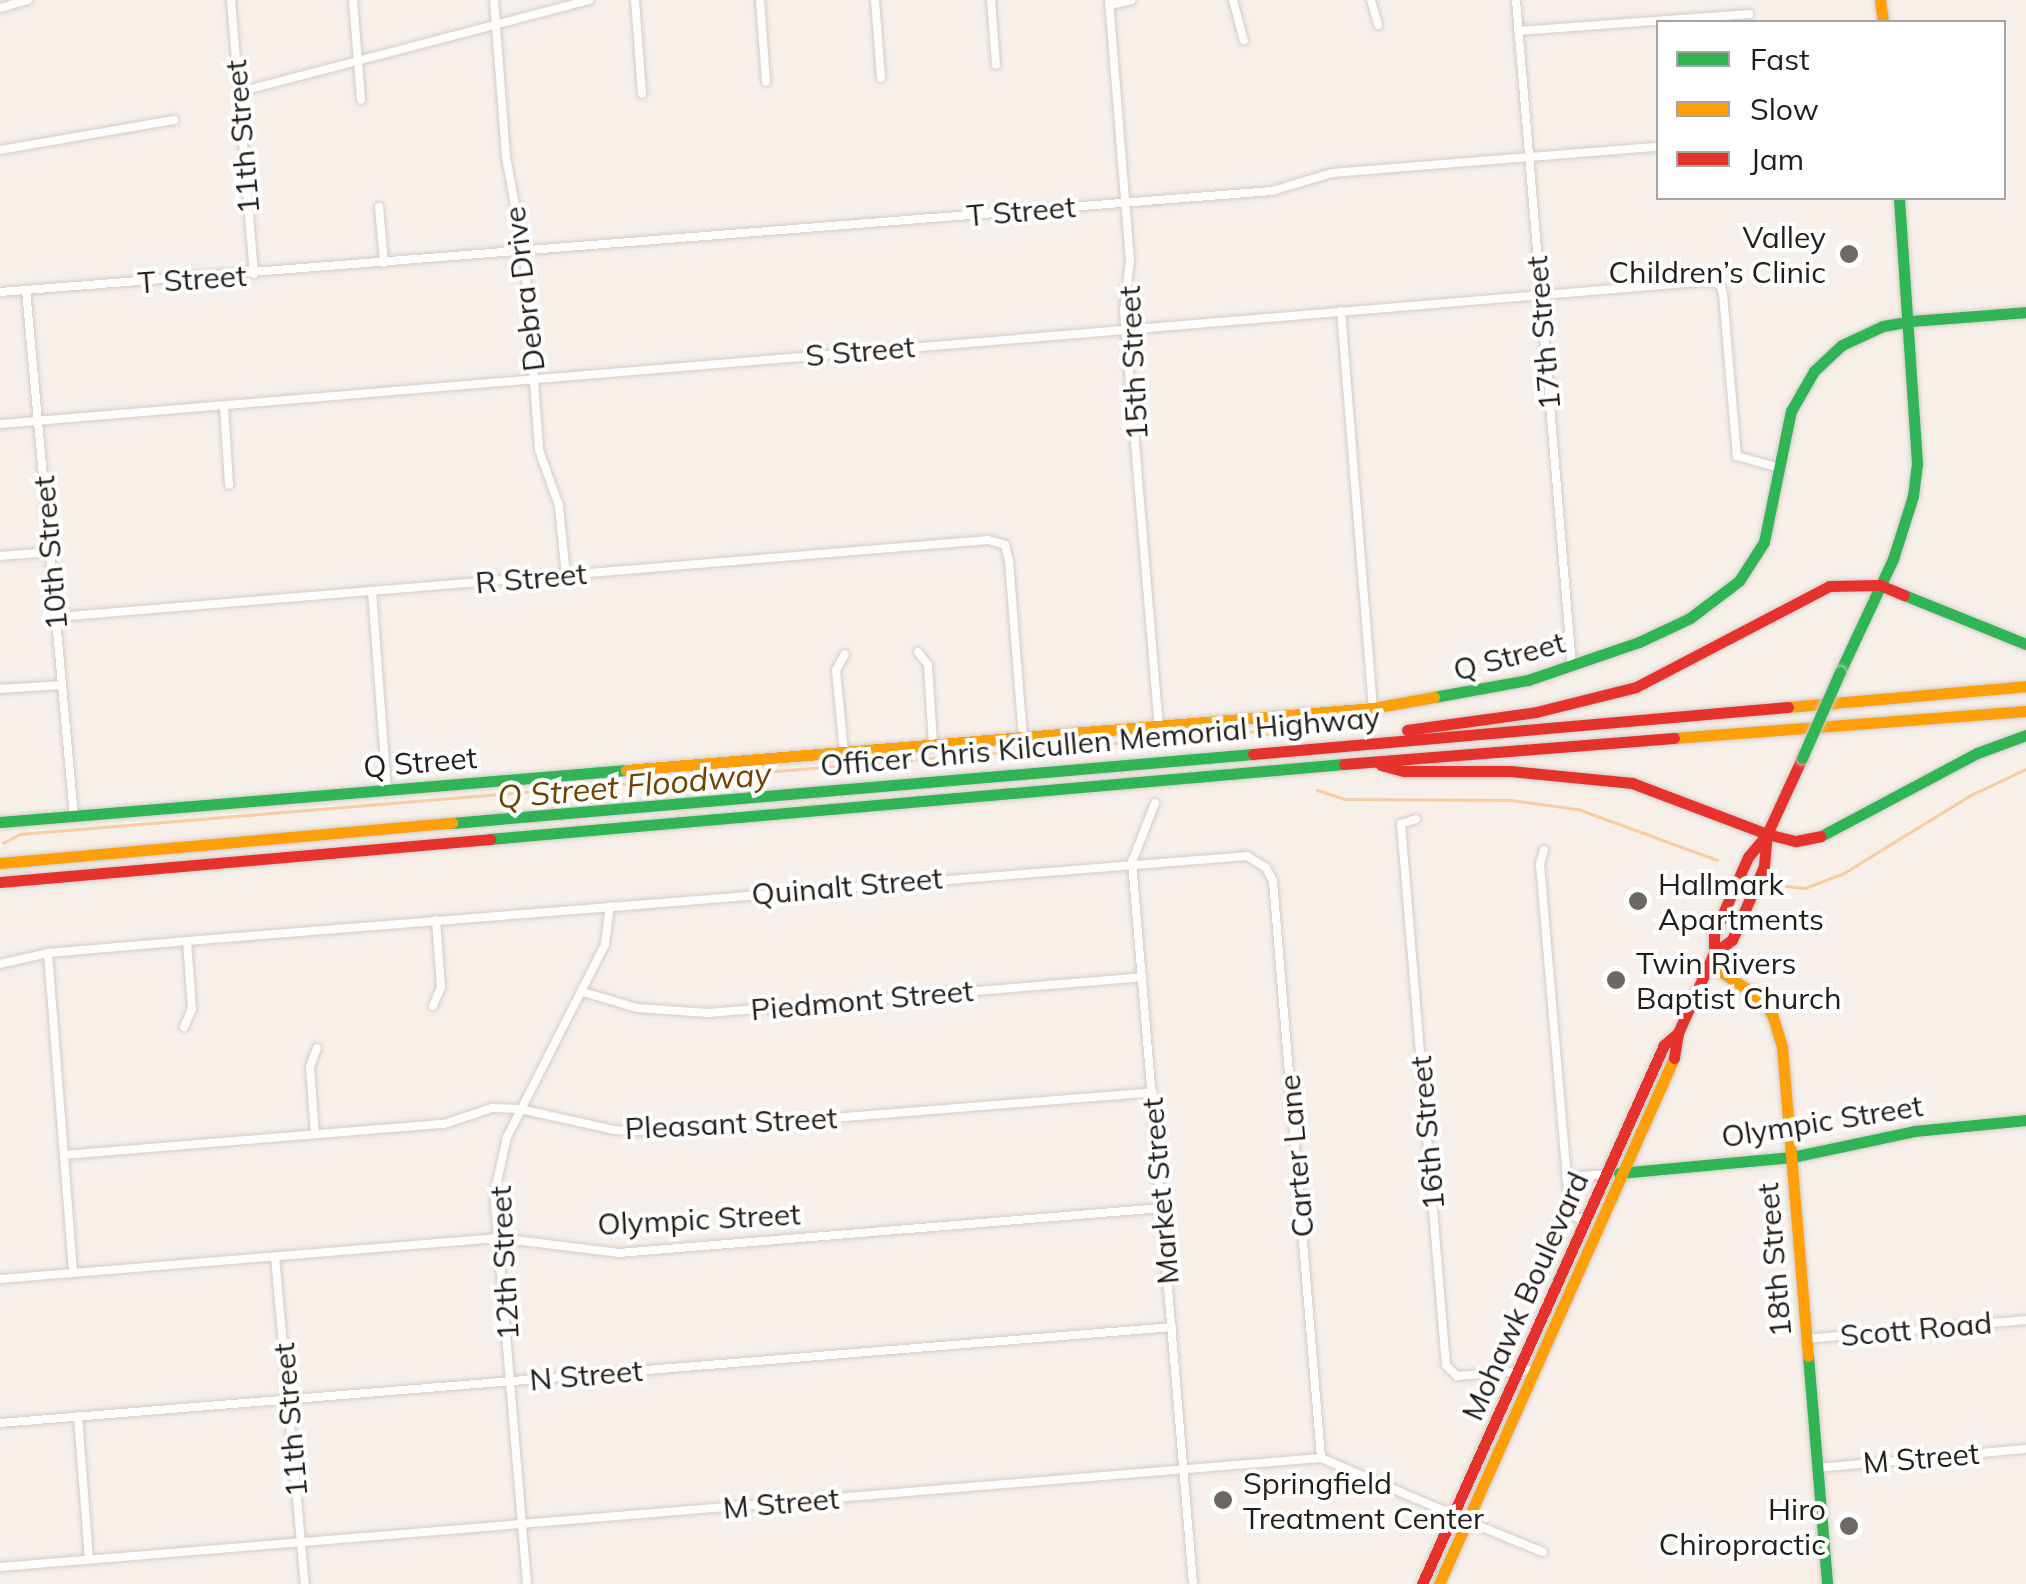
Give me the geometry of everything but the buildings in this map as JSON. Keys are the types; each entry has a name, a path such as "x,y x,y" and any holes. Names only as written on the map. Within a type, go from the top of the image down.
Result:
{"main road":[{"name":"Mohawk Boulevard","path":"1440,1584 1676,1053 1678,1033 1711,958 1714,934 1748,857 1767,834 1802,758 1880,585 1912,496 1917,463 1899,200"},
{"name":"Q Street","path":"0,822 1374,708 1471,694 1572,666 1639,642 1718,602 1739,581 1764,542 1791,411 1819,366 1859,336 1910,322 2026,312"},
{"path":"1382,742 1407,730 1536,712 1636,687 1794,600 1829,586 1880,585 2026,644"},
{"name":"Officer Chris Kilcullen Memorial Highway","path":"0,864 2026,686"},
{"name":"Officer Chris Kilcullen Memorial Highway","path":"0,882 1368,762 2026,711"},
{"path":"1368,762 1404,770 1502,770 1632,783 1767,834 1796,841 1824,836 1976,752 2026,735"},
{"name":"Mohawk Boulevard","path":"1711,958 1732,940 1764,866 1767,834"},
{"name":"18th Street","path":"1711,958 1772,1014 1782,1047 1826,1584"},
{"name":"Mohawk Boulevard","path":"1422,1584 1664,1045 1678,1033"},
{"name":"Olympic Street","path":"1608,1174 1792,1157 1914,1131 2026,1120"}],"street":[{"path":"0,8 28,0"},
{"name":"11th Street","path":"231,0 254,274"},
{"path":"353,0 361,100"},
{"name":"Debra Drive","path":"494,0 506,157 524,252 539,450 559,506 566,576"},
{"path":"239,92 589,0"},
{"path":"635,0 642,94"},
{"path":"760,0 766,82"},
{"path":"875,0 882,78"},
{"path":"991,0 996,65"},
{"path":"1110,3 1131,0"},
{"path":"1233,0 1244,41"},
{"path":"1371,0 1378,25"},
{"name":"17th Street","path":"1516,0 1572,666"},
{"name":"15th Street","path":"1110,3 1130,260 1126,328 1159,725"},
{"path":"1667,20 1749,14"},
{"path":"1518,31 1656,21"},
{"path":"0,150 174,120"},
{"name":"T Street","path":"0,292 1272,191 1332,173 1654,148"},
{"path":"379,207 384,263"},
{"name":"S Street","path":"0,424 1711,281 1720,284 1738,456 1780,468"},
{"name":"10th Street","path":"26,290 74,816"},
{"path":"1341,311 1374,708"},
{"path":"224,407 229,485"},
{"name":"R Street","path":"57,617 988,540 1005,545 1023,737"},
{"path":"0,556 50,552"},
{"path":"372,591 386,790"},
{"path":"918,652 928,665 933,744"},
{"path":"844,654 836,670 844,752"},
{"path":"0,689 62,685"},
{"name":"Market Street","path":"1155,803 1132,862 1193,1584"},
{"name":"16th Street","path":"1416,818 1401,824 1446,1365 1457,1376 1534,1370"},
{"path":"1544,850 1540,864 1566,1177 1571,1210 1586,1222"},
{"name":"Quinalt Street","path":"0,964 48,954 187,941 1236,853 1257,860"},
{"name":"Carter Lane","path":"1257,860 1272,881 1321,1458"},
{"name":"12th Street","path":"528,1584 494,1195 507,1137 604,945 610,906"},
{"path":"433,1006 441,987 436,920"},
{"path":"184,1027 192,1009 187,941"},
{"path":"48,954 74,1273"},
{"name":"Piedmont Street","path":"583,992 637,1008 708,1013 1142,977"},
{"path":"315,1134 310,1068 317,1048"},
{"name":"Pleasant Street","path":"64,1156 444,1124 492,1108 520,1109 614,1130 660,1132 1152,1092"},
{"name":"Olympic Street","path":"1566,1177 1608,1174"},
{"name":"Olympic Street","path":"0,1280 498,1238 619,1253 1162,1208"},
{"name":"11th Street","path":"275,1256 305,1584"},
{"name":"Scott Road","path":"1806,1339 2026,1320"},
{"name":"N Street","path":"0,1423 1172,1326"},
{"path":"78,1416 89,1560"},
{"name":"M Street","path":"1817,1468 2026,1449"},
{"name":"M Street","path":"0,1567 1321,1458 1543,1552"}],"waterway":[{"name":"Q Street Floodway","path":"3,843 20,834 1257,731 1268,734"},
{"name":"Q Street Floodway","path":"1786,886 1805,888 1844,873 1971,795 2026,769"},
{"name":"Q Street Floodway","path":"1317,790 1344,799 1511,800 1578,809 1717,860"}],"traffic: fast":[{"path":"1840,672 1893,559 1913,496 1917,463 1899,200"},
{"path":"1434,697 1528,680 1639,642 1690,618 1739,581 1764,542 1791,411 1814,371 1842,345 1883,326 1910,321 2026,312"},
{"path":"1904,595 2026,644"},
{"path":"1802,758 1840,672"},
{"path":"1821,836 1977,753 2026,735"},
{"path":"452,823 1253,754"},
{"path":"490,839 1344,764"},
{"path":"0,822 626,770"},
{"path":"1619,1173 1792,1157 1914,1131 2026,1120"},
{"path":"1808,1356 1827,1584"}],"traffic: slow":[{"path":"1880,0 1883,20"},
{"path":"1788,707 2026,686"},
{"path":"626,770 1373,708 1434,697"},
{"path":"1674,738 2026,711"},
{"path":"0,863 452,823"},
{"path":"1709,964 1753,993 1772,1014 1782,1047 1808,1356"},
{"path":"1439,1584 1674,1058"}],"traffic: jam":[{"path":"1407,730 1536,712 1636,687 1829,586 1880,585 1904,595"},
{"path":"1253,754 1788,707"},
{"path":"1344,764 1674,738"},
{"path":"1674,1058 1678,1033 1714,953 1714,934 1748,857 1767,834 1802,758"},
{"path":"1381,765 1404,771 1510,771 1632,783 1767,834 1796,841 1821,836"},
{"path":"1714,953 1732,940 1764,866 1767,834"},
{"path":"0,882 490,839"},
{"path":"1422,1584 1664,1045 1678,1033"}],"place":[{"name":"Valley Children’s Clinic","path":"1849,254"},
{"name":"Hallmark Apartments","path":"1638,901"},
{"name":"Twin Rivers Baptist Church","path":"1616,980"},
{"name":"Springfield Treatment Center","path":"1223,1500"},
{"name":"Hiro Chiropractic","path":"1849,1526"}]}
